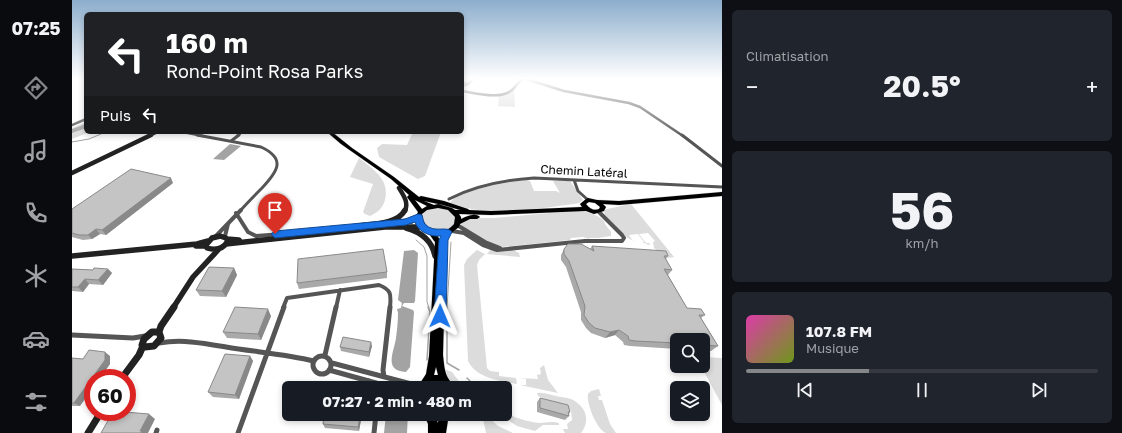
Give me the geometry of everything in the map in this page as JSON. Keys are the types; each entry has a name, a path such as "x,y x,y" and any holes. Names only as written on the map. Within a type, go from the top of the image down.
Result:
{"main road":[{"path":"72,173 153,134"},
{"path":"332,134 382,171 412,198 420,215 420,224 423,227 431,232 440,234 450,232"},
{"path":"402,188 424,203 432,206 444,207 454,212 458,217 458,224"},
{"path":"402,188 424,199 464,209 510,212"},
{"path":"359,226 393,220 400,216 405,211 408,202 402,188"},
{"path":"444,381 440,367 440,290 444,240 458,224 469,217 507,215 586,205 597,202 619,203 720,194"},
{"path":"597,202 601,205 601,210"},
{"path":"586,205 601,210 619,203"},
{"path":"226,240 240,240 406,222 420,215 432,206"},
{"path":"454,212 538,211"},
{"path":"202,266 208,246 214,237 239,242 385,227 423,227"},
{"path":"385,227 413,230 430,240 435,253 435,290"},
{"path":"425,381 432,366 438,242 431,232"},
{"path":"129,369 202,266 226,240"},
{"path":"72,258 197,246 208,246 218,250"},
{"path":"152,337 158,343"},
{"path":"430,381 435,378 444,381"},
{"path":"88,433 95,421"},
{"path":"431,421 433,433"},
{"path":"441,433 443,421"}],"street":[{"path":"602,98 632,104 645,109 669,125 722,166"},
{"path":"72,125 84,120"},
{"path":"193,134 269,150 277,161 278,166 274,174 214,237"},
{"path":"231,142 240,134"},
{"name":"Chemin Latéral","path":"449,199 461,192 502,181 547,178 722,187"},
{"path":"574,180 586,205"},
{"path":"450,232 464,233 487,247 497,250 585,241 622,241 624,238 622,235 601,210"},
{"path":"236,213 248,232 256,236 308,232"},
{"path":"226,240 226,228 230,220"},
{"path":"458,224 495,246 511,248"},
{"path":"238,433 286,298 379,285 385,287 391,295 383,370 384,377"},
{"path":"325,355 340,290"},
{"path":"72,335 133,338 152,337 170,341 267,352 314,362"},
{"path":"158,343 170,341"},
{"path":"325,355 330,358 332,363 330,370 324,374 318,374 314,370 314,362 320,356 325,355"},
{"path":"332,363 398,381"},
{"path":"330,370 368,381"},
{"path":"374,433 375,421"}],"shaded area":[{"path":"499,98 515,98 515,107 498,106"},
{"path":"84,123 85,134 72,139 72,128"},
{"path":"412,134 440,134 425,176 418,179 379,157 377,148 382,144 407,145"},
{"path":"230,144 241,146 224,160 213,159"},
{"path":"359,158 379,175 385,186 386,193 383,205 377,212 370,216 363,212 373,184 350,177"},
{"path":"526,180 530,181 534,191 556,191 560,193 553,181 570,181 583,200 574,204 511,211 480,210 465,208 450,203 455,198 473,190 497,184"},
{"path":"631,204 674,257 668,258 654,248 653,242 655,241 648,233 639,234 646,243 650,243 649,245 642,242 644,242 638,234 629,235 632,240 626,237 605,215 604,211 607,209"},
{"path":"438,207 452,213 456,218 457,222 450,229 439,231 426,227 421,216 426,211"},
{"path":"573,211 586,212 597,216 604,221 611,232 611,236 589,239 583,237 571,238 570,240 502,247 493,245 461,225 463,221 471,218 494,218"},
{"path":"491,249 513,250 519,253 520,257 487,254"},
{"path":"414,250 418,253 415,301 414,303 404,303 402,306 413,310 414,312 410,367 406,372 399,371 394,368 392,364 392,355 397,329 397,309 401,308 402,303 398,300 404,251"},
{"path":"477,250 485,254 479,260 477,265 487,368 490,371 499,372 499,376 516,378 517,384 512,383 512,381 501,381 489,378 472,367 468,361 464,265 467,259"},
{"path":"710,357 722,358 722,405 710,381 705,373 710,373"},
{"path":"544,365 548,380 558,393 520,385 526,385 526,379 519,378 538,379 537,375 541,374 540,368"},
{"path":"444,369 452,372 459,381 449,381"},
{"path":"599,389 601,396 598,396 599,400 602,400 610,424 616,433 606,433 603,431 599,427 590,410 588,394 591,391"},
{"path":"537,393 569,398 580,405 586,418 586,423 581,433 565,433 563,429 568,429 567,424 572,420 571,411 568,408 538,396"},
{"path":"512,416 526,421 539,423 559,423 559,425 543,425 535,431 517,426 510,421 512,421"},
{"path":"385,421 408,421 407,433 384,433"},
{"path":"483,421 493,421 498,426 513,433 486,433"}],"building":[{"path":"131,169 171,178 102,230 96,229 88,235 72,233 72,209"},
{"path":"568,244 581,244 594,251 592,246 666,251 668,256 664,256 672,270 664,269 687,308 701,309 705,315 699,315 718,346 710,345 710,333 670,333 670,343 629,340 628,336 619,330 610,332 595,328 589,323 584,315 585,306 569,261 564,254 564,249"},
{"path":"383,249 387,272 297,283 298,259"},
{"path":"209,267 234,268 222,291 196,290"},
{"path":"94,268 108,269 98,280 85,279 78,287 72,287 72,269 93,270"},
{"path":"235,307 268,309 258,334 223,332"},
{"path":"343,337 371,342 369,352 340,347"},
{"path":"89,350 105,352 105,360 99,369 84,369 84,389 74,403 72,403 72,358 83,359"},
{"path":"225,354 250,356 235,395 208,392"},
{"path":"540,398 568,405 570,412 568,412 569,416 540,408"},
{"path":"136,413 149,414 140,431 142,431 141,433 101,433 108,421 136,421"},
{"path":"323,421 359,421 358,427 323,424"}],"waterway":[{"path":"72,131 84,127"},
{"path":"72,142 89,139 101,134"},
{"path":"416,240 424,247 427,256 427,302 429,308"},
{"path":"447,308 451,242"},
{"path":"427,360 430,312 428,307"},
{"path":"447,308 447,363 459,370"},
{"path":"467,378 470,381"}],"route":[{"path":"275,234 406,222 418,217 420,224 431,232 440,234 448,232 444,240 441,274 440,316"}]}
